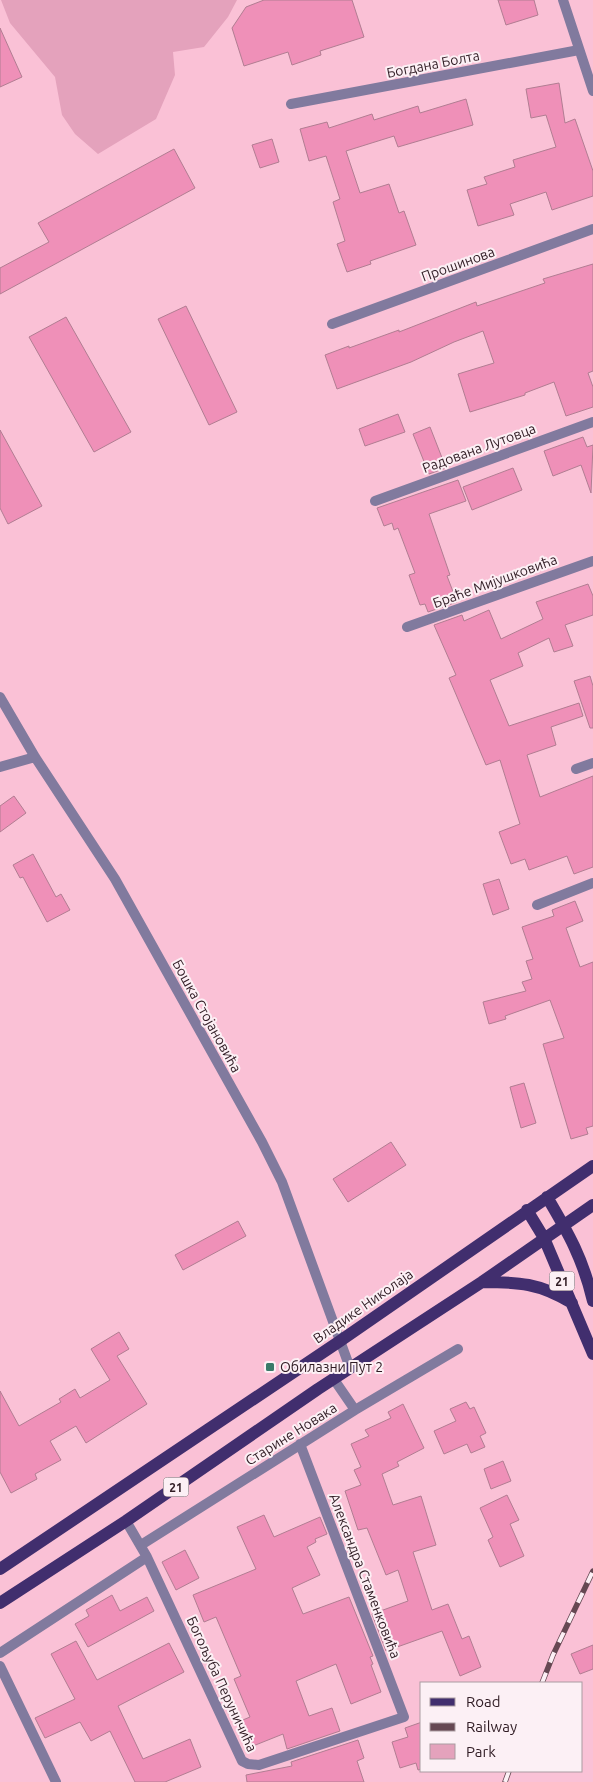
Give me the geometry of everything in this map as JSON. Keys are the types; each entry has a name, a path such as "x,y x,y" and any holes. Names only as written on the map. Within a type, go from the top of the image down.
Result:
{"main road":[{"name":"Владике Николаја","path":"0,1569 340,1341 593,1166"},
{"name":"21","path":"547,1197 586,1271 593,1301"},
{"path":"563,1225 593,1205"},
{"name":"21","path":"527,1210 544,1238 593,1354"},
{"name":"21","path":"0,1603 126,1521 334,1378 482,1282 563,1225"},
{"path":"482,1282 537,1285 556,1293 572,1303"}],"street":[{"path":"563,0 593,91"},
{"name":"Богдана Болта","path":"291,104 579,50"},
{"name":"Прошинова","path":"332,324 593,229"},
{"name":"Радована Лутовца","path":"375,500 593,422"},
{"name":"Браће Мијушковића","path":"407,628 593,561"},
{"name":"Бошка Стојановића","path":"0,697 35,757 115,878 262,1142 282,1182 350,1368"},
{"path":"0,767 35,757"},
{"path":"576,769 593,763"},
{"path":"538,905 593,883"},
{"name":"Старине Новака","path":"141,1545 354,1410 458,1349"},
{"path":"334,1378 354,1410"},
{"name":"Александра Стаменковића","path":"300,1444 404,1716"},
{"name":"Богољуба Перуничића","path":"126,1521 147,1557 242,1761 248,1764 259,1765 404,1716"},
{"path":"0,1654 147,1557"},
{"path":"0,1666 56,1782"}],"green space":[{"path":"1,0 237,0 228,17 204,47 173,52 175,75 156,119 98,154 75,134 62,115 55,77 10,23"}],"building":[{"path":"264,0 352,0 364,37 320,51 321,55 292,65 288,52 244,66 232,28 246,7"},
{"path":"498,0 534,0 538,15 506,25"},
{"path":"0,28 22,77 0,87"},
{"path":"559,83 565,123 575,119 593,171 593,196 552,210 546,192 510,204 514,215 478,226 467,190 487,184 484,177 515,167 513,160 556,147 546,115 531,118 526,89"},
{"path":"466,99 473,125 398,147 394,136 346,151 360,193 389,184 399,213 404,211 416,245 370,261 371,264 347,272 337,244 345,241 333,202 340,199 326,156 309,161 300,129 327,122 329,128 372,114 374,120 418,106 420,113"},
{"path":"272,139 279,162 260,168 252,145"},
{"path":"174,149 195,188 0,294 0,268 49,242 38,223"},
{"path":"593,264 593,371 588,373 593,387 593,407 566,416 554,382 525,393 525,395 470,412 458,374 494,363 483,331 411,362 337,389 325,355 399,330 399,332 476,302 477,306 545,283 543,279"},
{"path":"186,306 237,412 209,425 158,319"},
{"path":"66,317 131,432 94,452 29,337"},
{"path":"398,414 405,432 365,446 359,429"},
{"path":"430,427 446,468 429,474 413,434"},
{"path":"0,430 42,506 8,524 0,508"},
{"path":"583,437 587,447 593,445 591,493 581,465 553,476 544,451"},
{"path":"513,468 522,490 472,510 463,487"},
{"path":"458,480 466,501 429,514 450,575 447,576 457,602 428,612 425,604 420,605 409,575 415,573 398,528 394,530 392,523 384,526 377,508"},
{"path":"588,584 593,596 593,615 565,625 573,646 554,652 549,638 518,653 523,666 490,680 509,726 579,703 583,716 551,727 556,745 527,755 540,797 593,776 593,867 574,874 567,856 529,870 525,859 511,864 499,832 520,824 500,760 486,765 449,678 456,675 434,625 462,615 464,621 489,610 501,639 543,619 536,602"},
{"path":"590,676 593,686 593,728 590,728 574,681"},
{"path":"14,796 26,813 0,832 0,806"},
{"path":"33,854 56,897 61,894 70,910 47,922 23,877 20,878 13,865"},
{"path":"499,879 509,909 493,915 483,884"},
{"path":"575,901 583,921 566,928 580,967 593,962 593,1126 586,1128 588,1134 571,1139 543,1044 564,1038 550,1000 505,1016 506,1019 489,1024 483,1002 526,991 522,982 532,979 526,961 533,959 522,927 554,916 552,910"},
{"path":"524,1083 536,1123 521,1128 510,1087"},
{"path":"391,1142 406,1165 348,1202 333,1179"},
{"path":"238,1221 246,1236 183,1270 175,1255"},
{"path":"119,1332 129,1349 117,1356 147,1404 86,1443 76,1426 50,1441 61,1460 35,1474 37,1479 11,1493 0,1472 0,1391 19,1426 61,1402 59,1399 75,1389 80,1398 110,1380 91,1349"},
{"path":"466,1402 470,1409 474,1407 486,1433 480,1436 485,1447 471,1453 467,1444 444,1454 434,1431 456,1421 450,1409"},
{"path":"403,1404 424,1448 397,1462 399,1466 382,1474 393,1505 421,1496 436,1545 413,1552 432,1610 448,1604 462,1639 469,1636 481,1667 460,1676 442,1631 386,1651 372,1614 408,1601 398,1570 386,1575 367,1528 358,1530 345,1491 361,1485 354,1470 361,1467 351,1444 369,1436 365,1430 391,1418 388,1412"},
{"path":"503,1461 511,1481 491,1489 484,1469"},
{"path":"507,1495 519,1520 510,1524 524,1556 500,1567 488,1540 493,1537 480,1508"},
{"path":"264,1515 274,1537 320,1517 327,1534 315,1539 316,1542 307,1547 320,1575 292,1588 303,1614 349,1597 373,1656 370,1657 373,1664 371,1665 381,1692 351,1704 336,1664 296,1681 309,1716 332,1708 340,1731 287,1749 283,1734 248,1748 238,1722 250,1717 234,1679 241,1676 216,1617 204,1622 193,1595 256,1569 237,1527"},
{"path":"185,1550 199,1578 176,1590 162,1562"},
{"path":"112,1595 120,1611 147,1597 154,1611 88,1647 75,1624 89,1616 86,1610"},
{"path":"76,1641 97,1680 169,1643 184,1672 118,1706 143,1759 190,1739 201,1767 165,1782 135,1782 110,1731 91,1741 80,1722 45,1738 35,1718 75,1699 51,1654"},
{"path":"593,1645 593,1669 580,1674 571,1654"},
{"path":"420,1723 420,1770 418,1770 416,1763 400,1768 392,1742 408,1737 405,1728"},
{"path":"358,1740 364,1758 357,1761 364,1782 247,1782 246,1775 292,1766 291,1762"}],"railway":[{"path":"542,1682 553,1655 593,1571"},
{"path":"505,1782 509,1772"}],"place":[{"name":"Обилазни Пут 2","path":"270,1367"}]}
